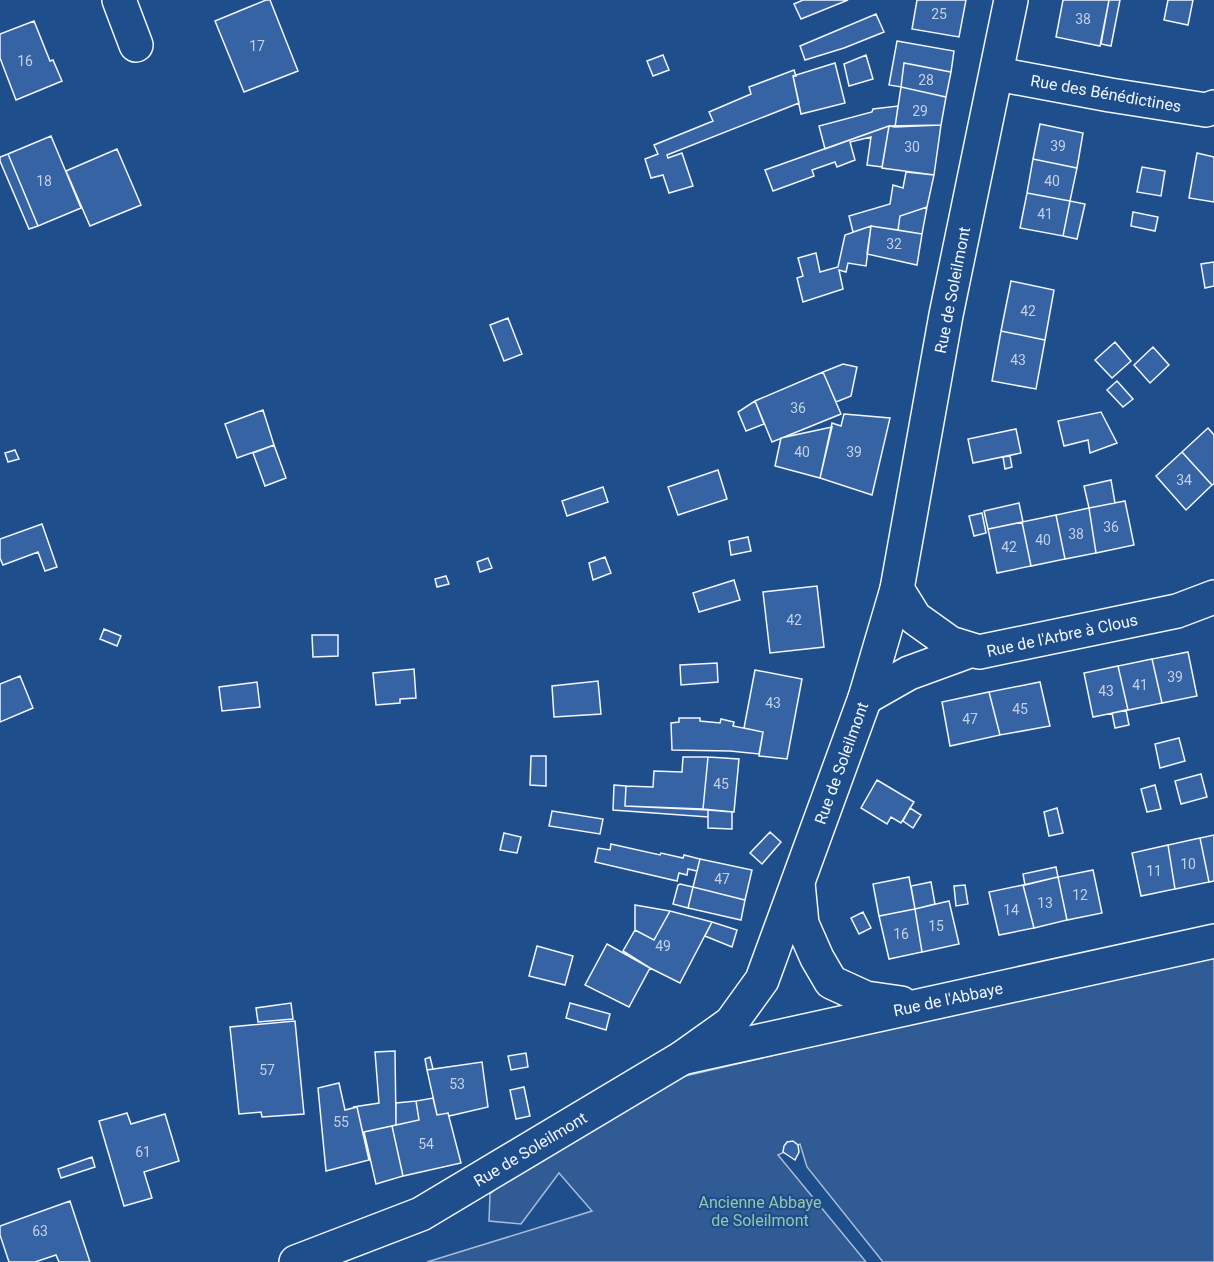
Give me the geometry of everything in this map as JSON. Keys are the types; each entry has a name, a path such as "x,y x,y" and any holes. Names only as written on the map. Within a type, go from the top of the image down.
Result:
{"street":[{"path":"119,0 136,45"},
{"name":"Rue de Soleilmont","path":"296,1262 421,1214 682,1058 731,1023 762,980 865,698 897,589 946,315 1011,0"},
{"name":"Rue des Bénédictines","path":"997,74 1206,110 1214,106"},
{"name":"Rue de l'Arbre à Clous","path":"897,589 915,618 950,643 979,652 1177,611 1214,597"},
{"path":"865,698 909,673 972,650"},
{"path":"798,883 802,924 831,982 866,998 918,1006"},
{"name":"Rue de l'Abbaye","path":"682,1058 1214,941"}],"shaded area":[{"path":"1214,954 1214,1262 883,1262 807,1167 800,1144 778,1155 866,1262 427,1262 592,1211 559,1173 521,1224 489,1221 490,1194 525,1164 677,1078"}],"building":[{"path":"270,0 298,71 244,92 215,21"},
{"path":"803,0 848,0 801,19 794,4"},
{"path":"917,0 966,0 959,37 912,29"},
{"path":"1063,0 1109,0 1100,46 1056,37"},
{"path":"1109,0 1120,0 1111,46 1101,44"},
{"path":"1168,0 1193,0 1188,25 1164,20"},
{"path":"876,14 884,32 805,60 800,46"},
{"path":"34,21 50,61 53,60 62,81 16,100 0,58 0,34"},
{"path":"897,41 954,51 951,72 904,63 901,87 889,85"},
{"path":"663,55 669,70 653,76 647,61"},
{"path":"866,55 873,79 849,86 844,64"},
{"path":"835,63 845,103 801,114 793,76"},
{"path":"904,63 951,72 946,97 901,87"},
{"path":"794,70 796,76 793,76 799,103 667,155 668,158 682,153 693,186 669,193 663,175 651,178 645,159 658,154 654,145 713,121 709,112 751,94 749,87"},
{"path":"901,87 946,97 941,125 895,127"},
{"path":"898,106 895,127 889,126 825,149 819,126 872,112 873,109"},
{"path":"1040,124 1083,133 1077,168 1033,159"},
{"path":"941,125 934,175 882,168 889,126"},
{"path":"889,126 882,167 867,165 871,137 850,142 855,160 837,167 835,162 812,170 814,176 773,191 765,170"},
{"path":"51,136 81,208 38,226 8,154"},
{"path":"117,149 141,205 90,226 66,171"},
{"path":"1197,153 1214,157 1214,202 1189,198"},
{"path":"8,154 38,226 29,229 0,161 0,157"},
{"path":"1033,159 1077,168 1070,201 1027,193"},
{"path":"1142,167 1165,171 1161,196 1137,192"},
{"path":"906,172 934,175 927,207 900,216 898,230 871,226 853,232 849,216 890,204 893,185 903,188"},
{"path":"1027,193 1070,201 1063,236 1020,228"},
{"path":"1070,201 1085,204 1077,239 1063,236"},
{"path":"927,207 922,234 898,230 900,216"},
{"path":"1133,212 1158,217 1155,231 1131,226"},
{"path":"871,226 866,266 848,263 846,272 839,270 843,289 803,302 797,278 803,276 798,258 816,253 820,272 838,267 845,235"},
{"path":"871,226 922,234 917,265 867,254"},
{"path":"1214,262 1214,286 1205,288 1201,264"},
{"path":"1011,281 1054,290 1045,340 1001,331"},
{"path":"508,318 522,354 504,361 490,325"},
{"path":"1001,331 1045,340 1036,389 992,381"},
{"path":"1115,342 1131,361 1112,378 1095,360"},
{"path":"1153,347 1169,365 1150,383 1134,365"},
{"path":"843,364 857,367 851,396 836,402 823,372"},
{"path":"823,372 841,414 772,442 755,401"},
{"path":"1117,381 1133,399 1123,407 1107,390"},
{"path":"755,401 764,424 746,431 738,412"},
{"path":"263,410 274,445 237,458 225,424"},
{"path":"1101,412 1117,443 1090,453 1088,440 1064,446 1058,421"},
{"path":"844,414 890,418 872,495 820,478 832,423 841,426"},
{"path":"832,427 820,478 775,466 781,438"},
{"path":"1208,428 1214,435 1214,484 1212,485 1182,452"},
{"path":"1016,429 1021,453 973,463 968,439"},
{"path":"274,445 286,478 265,486 253,453"},
{"path":"15,450 19,459 8,462 5,453"},
{"path":"1182,452 1212,485 1186,510 1156,476"},
{"path":"1010,456 1012,467 1005,469 1003,457"},
{"path":"718,470 727,499 678,515 668,487"},
{"path":"1111,480 1115,503 1089,508 1084,486"},
{"path":"603,487 608,502 567,516 562,501"},
{"path":"1125,501 1134,545 1096,553 1089,508"},
{"path":"1019,503 1023,522 988,529 984,511"},
{"path":"1089,508 1096,553 1065,559 1056,515"},
{"path":"982,513 986,533 974,536 969,516"},
{"path":"1056,515 1065,559 1031,566 1022,522"},
{"path":"1022,522 1031,566 997,573 988,529"},
{"path":"42,524 57,567 45,571 38,552 3,565 0,558 0,539"},
{"path":"748,537 751,551 731,555 729,541"},
{"path":"605,557 611,573 593,580 589,563"},
{"path":"488,558 492,568 480,572 477,562"},
{"path":"446,576 449,584 437,587 435,579"},
{"path":"734,580 740,600 699,612 693,593"},
{"path":"817,586 824,647 770,653 763,592"},
{"path":"104,629 121,636 117,646 100,639"},
{"path":"312,635 338,635 338,656 313,657"},
{"path":"1188,652 1197,696 1162,703 1152,659"},
{"path":"1152,659 1162,703 1128,710 1118,666"},
{"path":"717,663 718,682 681,685 680,665"},
{"path":"1118,666 1128,710 1093,717 1084,673"},
{"path":"414,669 416,698 400,699 400,703 376,705 373,673"},
{"path":"755,670 802,679 787,759 759,756 763,732 744,728"},
{"path":"20,676 33,708 0,722 0,684"},
{"path":"598,681 601,714 554,717 552,686"},
{"path":"257,682 260,707 222,711 219,687"},
{"path":"1040,682 1050,726 1000,735 989,692"},
{"path":"989,692 1000,735 950,746 942,702"},
{"path":"1126,710 1129,725 1115,728 1112,713"},
{"path":"679,718 700,718 700,721 720,723 721,719 734,722 733,726 763,732 759,754 672,750 671,723 679,722"},
{"path":"1179,738 1185,761 1160,768 1155,744"},
{"path":"531,756 546,756 546,786 530,785"},
{"path":"683,757 708,757 703,809 625,806 626,786 653,787 654,771 682,772"},
{"path":"708,757 739,759 734,812 703,809"},
{"path":"1201,774 1207,797 1181,804 1175,781"},
{"path":"877,780 914,802 901,823 891,817 887,824 861,808"},
{"path":"614,785 626,786 625,806 708,810 708,817 613,810"},
{"path":"1155,785 1161,809 1147,812 1141,789"},
{"path":"910,808 921,815 913,828 903,821"},
{"path":"1057,808 1063,833 1049,836 1044,812"},
{"path":"708,810 732,812 732,829 708,828"},
{"path":"552,811 603,819 600,834 549,826"},
{"path":"770,832 781,842 762,864 750,853"},
{"path":"504,833 521,837 517,853 500,850"},
{"path":"1214,835 1214,881 1209,882 1200,838"},
{"path":"1200,838 1209,882 1175,889 1168,845"},
{"path":"611,844 660,855 661,853 683,858 684,855 700,859 697,871 688,869 687,875 679,873 677,881 595,862 598,848 610,850"},
{"path":"1168,845 1175,889 1141,896 1132,853"},
{"path":"700,859 752,870 745,900 693,887"},
{"path":"1056,867 1058,877 1025,885 1023,874"},
{"path":"1093,870 1102,913 1067,920 1058,877"},
{"path":"909,877 915,909 879,916 873,884"},
{"path":"1058,877 1067,920 1034,928 1023,885"},
{"path":"931,882 935,904 915,909 911,886"},
{"path":"680,884 693,887 688,908 673,904"},
{"path":"965,885 968,904 956,906 954,886"},
{"path":"1023,885 1034,928 999,935 989,892"},
{"path":"693,887 745,900 741,920 688,908"},
{"path":"949,901 959,944 922,952 915,909"},
{"path":"635,905 670,911 654,940 635,930"},
{"path":"915,909 922,952 889,959 879,916"},
{"path":"670,911 712,922 680,983 623,951 635,930 654,940"},
{"path":"863,912 871,928 859,934 851,918"},
{"path":"712,922 737,930 732,947 705,936"},
{"path":"607,944 650,968 629,1007 585,985"},
{"path":"537,946 573,956 565,985 529,976"},
{"path":"291,1003 293,1019 258,1022 256,1008"},
{"path":"570,1003 610,1014 606,1030 566,1018"},
{"path":"295,1021 304,1114 262,1117 261,1112 239,1114 230,1027"},
{"path":"395,1051 396,1125 363,1134 357,1107 353,1107 379,1103 375,1052"},
{"path":"526,1053 528,1067 511,1070 508,1056"},
{"path":"430,1057 433,1069 427,1070 425,1059"},
{"path":"482,1062 488,1107 449,1116 448,1113 437,1115 427,1070"},
{"path":"339,1083 345,1110 357,1107 369,1160 326,1171 318,1088"},
{"path":"524,1087 530,1116 516,1119 510,1090"},
{"path":"433,1098 437,1115 448,1113 461,1163 403,1176 392,1126 419,1120 416,1101"},
{"path":"416,1101 419,1120 396,1125 396,1103"},
{"path":"127,1113 131,1124 165,1114 179,1161 144,1172 152,1198 124,1206 99,1121"},
{"path":"392,1126 403,1176 376,1184 364,1132"},
{"path":"793,1141 798,1145 799,1152 795,1160 783,1152 787,1142"},
{"path":"92,1157 95,1167 61,1178 58,1169"},
{"path":"70,1201 90,1262 59,1262 56,1255 35,1262 9,1262 0,1235 0,1226"}],"park label":[{"name":"Ancienne Abbaye de Soleilmont","path":"760,1211"}]}
